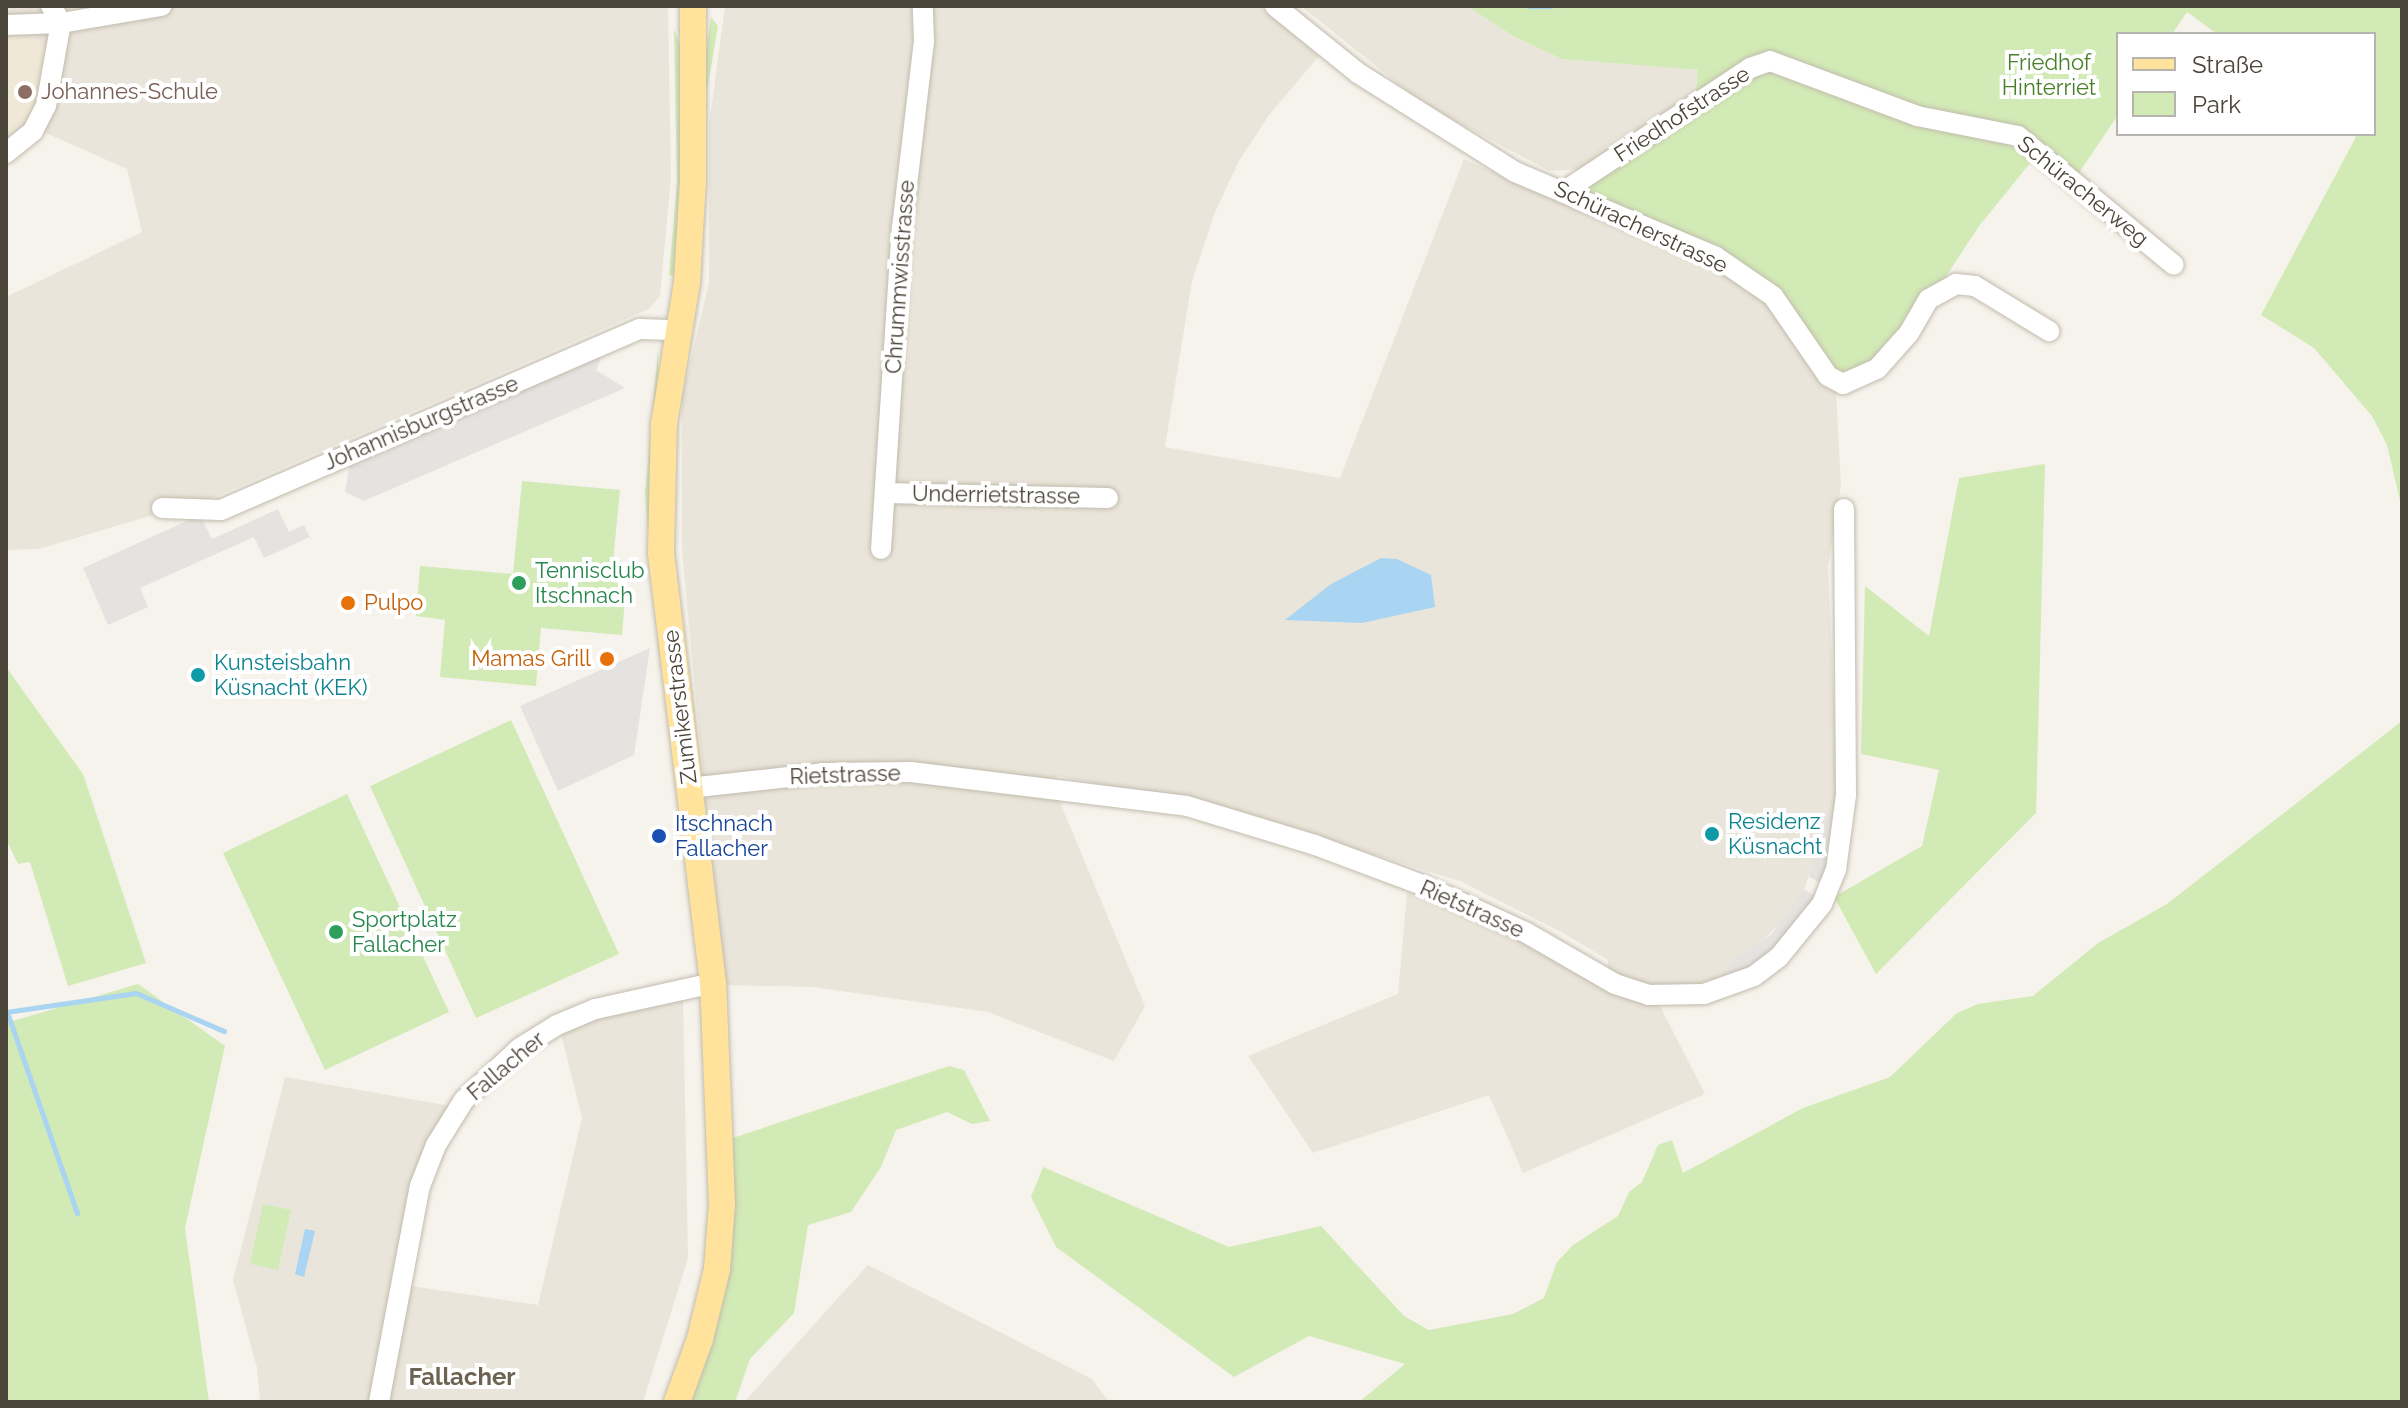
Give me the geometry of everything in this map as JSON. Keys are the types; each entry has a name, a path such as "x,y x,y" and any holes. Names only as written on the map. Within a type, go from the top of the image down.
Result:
{"main road":[{"name":"Zumikerstrasse","path":"677,1402 700,1339 717,1269 722,1204 713,983 661,553 664,424 678,330 693,182 693,6"}],"street":[{"path":"6,25 56,14 162,6"},
{"name":"Chrummwisstrasse","path":"881,549 923,6"},
{"name":"Schüracherstrasse","path":"1275,6 1358,73 1441,130 1515,172 1566,190 1716,257 1773,296 1828,376 1843,384 1877,369 1909,333 1929,299 1956,284 1975,286 2049,331"},
{"path":"6,153 33,131 46,106 56,14"},
{"name":"Friedhofstrasse","path":"1566,190 1760,64 1782,63 1849,90"},
{"name":"Schüracherweg","path":"1849,90 1917,116 2018,136 2174,265"},
{"name":"Johannisburgstrasse","path":"162,508 221,510 640,329 678,330"},
{"name":"Underrietstrasse","path":"885,493 1108,498"},
{"name":"Rietstrasse","path":"689,788 825,773 911,772 1187,806 1315,845 1425,886 1525,932 1615,984 1648,995 1704,994 1754,976 1779,957 1815,914 1836,870 1846,795 1844,509"},
{"name":"Fallacher","path":"379,1402 420,1186 436,1145 464,1100 520,1048 557,1025 595,1009 713,983"}],"shaded area":[{"path":"6,6 668,6 671,178 660,296 649,309 217,496 39,549 6,550 6,297 142,232 127,169 28,125 6,141"},
{"path":"725,6 1259,6 1319,56 1269,115 1239,161 1215,212 1192,281 1165,447 1340,478 1464,159 1630,234 1687,249 1766,298 1820,380 1836,392 1841,485 1828,567 1839,814 1821,838 1804,890 1787,917 1754,949 1725,965 1731,978 1711,985 1640,985 1608,972 1608,960 1563,933 1462,882 1244,814 1057,776 1057,795 1145,1006 1114,1061 988,1012 813,987 723,985 682,551 682,398 709,282 709,126"},
{"path":"1301,6 1467,6 1515,37 1562,59 1698,70 1696,91 1595,161 1580,169 1549,171 1422,103"},
{"name":"Johannes-Schule","path":"6,36 39,40 49,57 41,103 6,140"},
{"path":"603,353 596,370 625,388 364,501 345,492 350,463"},
{"path":"278,509 289,532 304,525 310,537 264,558 254,537 140,588 148,607 108,625 83,568 200,515 212,539"},
{"path":"650,648 634,755 558,791 520,706"},
{"path":"1824,813 1839,814 1823,884 1809,877"},
{"path":"1804,890 1818,897 1763,961 1731,978 1725,965 1771,935"},
{"path":"1407,893 1446,902 1659,1004 1705,1094 1523,1173 1489,1095 1313,1153 1248,1056 1398,994"},
{"path":"683,995 688,1258 643,1402 260,1402 257,1368 233,1280 285,1077 451,1106 412,1186 390,1283 538,1305 582,1118 560,1030 600,1012"},
{"path":"868,1265 1092,1379 1109,1402 744,1402"}],"green space":[{"name":"Friedhof Hinterriet","path":"1467,6 2402,6 2402,509 2387,445 2372,416 2314,348 2261,315 2355,136 2376,136 2376,32 2214,32 2187,12 2173,32 2116,32 2116,118 2074,180 2039,152 1979,226 1909,333 1843,384 1773,295 1566,190 1709,95 1696,91 1698,70 1562,59 1515,37"},
{"path":"711,17 718,26 706,97 703,74"},
{"path":"674,29 681,48 682,147 674,276 669,275 677,184"},
{"path":"658,350 662,648 659,655 645,494"},
{"path":"2045,464 2036,813 1876,974 1834,897 1922,846 1939,770 1861,754 1865,586 1929,636 1959,478"},
{"name":"Tennisclub Itschnach","path":"522,481 620,490 611,582 626,584 622,635 541,628 536,686 440,677 445,620 416,616 420,566 513,574"},
{"path":"6,667 83,774 146,963 68,986 30,862 18,864 6,839"},
{"path":"511,720 619,954 476,1018 370,786"},
{"path":"2402,721 2402,1402 1359,1402 1405,1364 1309,1336 1234,1377 1056,1247 1031,1197 1043,1167 1229,1247 1321,1226 1404,1316 1429,1330 1513,1314 1544,1298 1557,1262 1573,1245 1618,1216 1629,1192 1642,1182 1658,1145 1672,1140 1683,1173 1803,1108 1890,1077 1957,1013 1978,1004 2033,996 2098,943 2167,904"},
{"name":"Sportplatz Fallacher","path":"347,794 449,1012 325,1070 223,853"},
{"path":"138,984 225,1046 185,1228 209,1402 6,1402 6,1023"},
{"path":"949,1066 964,1070 990,1121 972,1124 947,1112 896,1130 881,1167 851,1212 808,1225 794,1313 750,1359 735,1402 677,1402 700,1339 724,1141"},
{"path":"263,1204 291,1210 278,1270 250,1264"}],"water":[{"path":"1381,558 1397,559 1431,575 1435,607 1362,623 1285,620 1331,584"},
{"path":"305,1229 315,1231 304,1277 295,1274"}],"waterway":[{"path":"1529,6 1550,6"},
{"path":"6,1012 136,993 224,1031"},
{"path":"7,1012 77,1213"}],"place":[{"name":"Johannes-Schule","path":"25,92"},
{"name":"Tennisclub Itschnach","path":"519,583"},
{"name":"Pulpo","path":"348,603"},
{"name":"Mamas Grill","path":"607,659"},
{"name":"Kunsteisbahn Küsnacht (KEK)","path":"198,675"},
{"name":"Residenz Küsnacht","path":"1712,834"},
{"name":"Itschnach Fallacher","path":"659,836"},
{"name":"Sportplatz Fallacher","path":"336,932"}],"district":[{"name":"Fallacher","path":"462,1377"}]}
